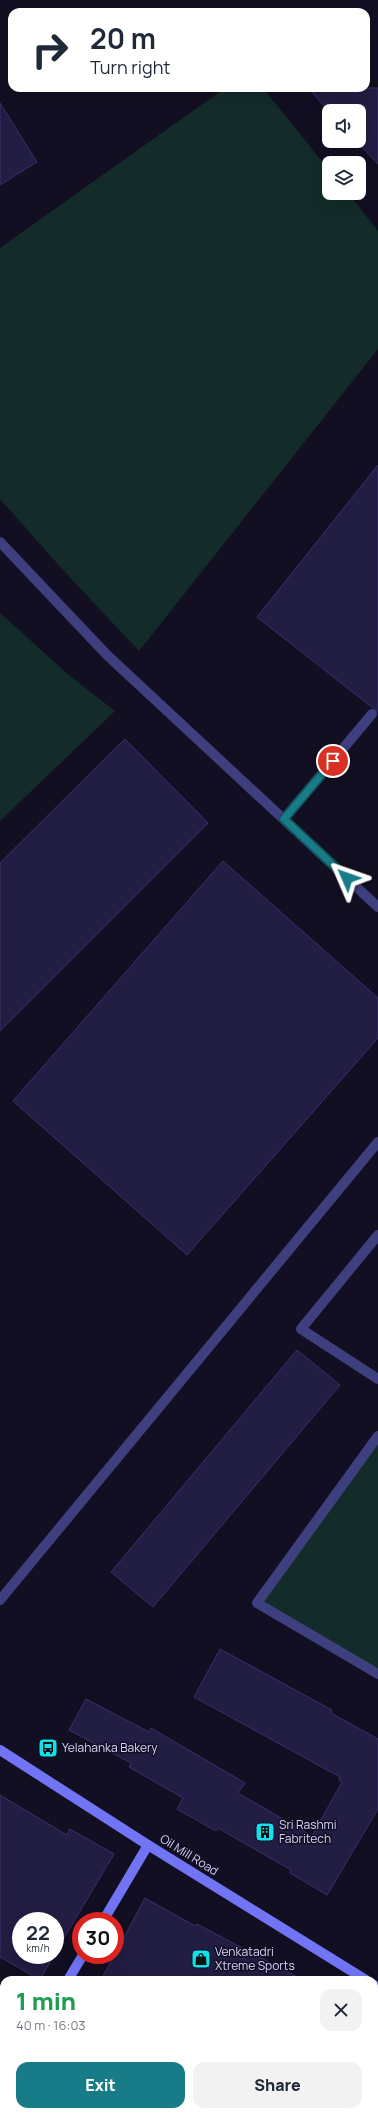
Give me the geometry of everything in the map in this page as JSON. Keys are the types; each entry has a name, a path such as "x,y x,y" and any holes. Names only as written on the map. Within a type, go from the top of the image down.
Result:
{"main road":[{"name":"Oil Mill Road","path":"0,1750 148,1845 360,1976"},
{"path":"108,1912 148,1845"},
{"path":"70,1976 78,1964"}],"street":[{"path":"0,542 107,655 378,907"},
{"path":"284,819 372,714"},
{"path":"0,1600 378,1142"},
{"path":"378,1235 301,1329 378,1379"},
{"path":"378,1436 257,1603 378,1674"}],"green space":[{"path":"219,92 266,92 322,161 322,200 354,200 378,231 378,349 139,651 63,570 0,499 0,248"},
{"path":"0,613 70,676 115,711 0,821"},
{"path":"378,1436 378,1674 257,1603"}],"building":[{"path":"370,88 378,88 378,164 363,148 366,148 366,104 323,104 312,92 370,92"},
{"path":"0,103 37,162 0,185"},
{"path":"378,465 378,712 257,617"},
{"path":"125,739 208,823 0,1031 0,863"},
{"path":"223,861 378,998 378,1038 187,1255 13,1101"},
{"path":"297,1350 340,1385 153,1607 111,1572"},
{"path":"220,1649 332,1710 331,1713 378,1739 378,1809 327,1895 290,1873 291,1870 218,1828 216,1831 177,1809 183,1798 129,1767 131,1763 69,1730 86,1699 149,1732 151,1728 245,1783 238,1793 312,1836 342,1782 339,1780 340,1777 194,1697"},
{"path":"0,1795 67,1835 70,1829 114,1854 79,1912 72,1912 72,1924 64,1938 64,1912 12,1912 12,1964 0,1957"},
{"path":"145,1898 195,1926 197,1924 295,1976 103,1976 110,1964 124,1964 124,1937"},
{"path":"12,1964 49,1964 42,1976 33,1976"}],"place":[{"name":"Yelahanka Bakery","path":"48,1748"},
{"name":"Sri Rashmi Fabritech","path":"265,1832"},
{"name":"Venkatadri Xtreme Sports","path":"201,1959"}],"route":[{"path":"333,761 284,819 347,878"}]}
